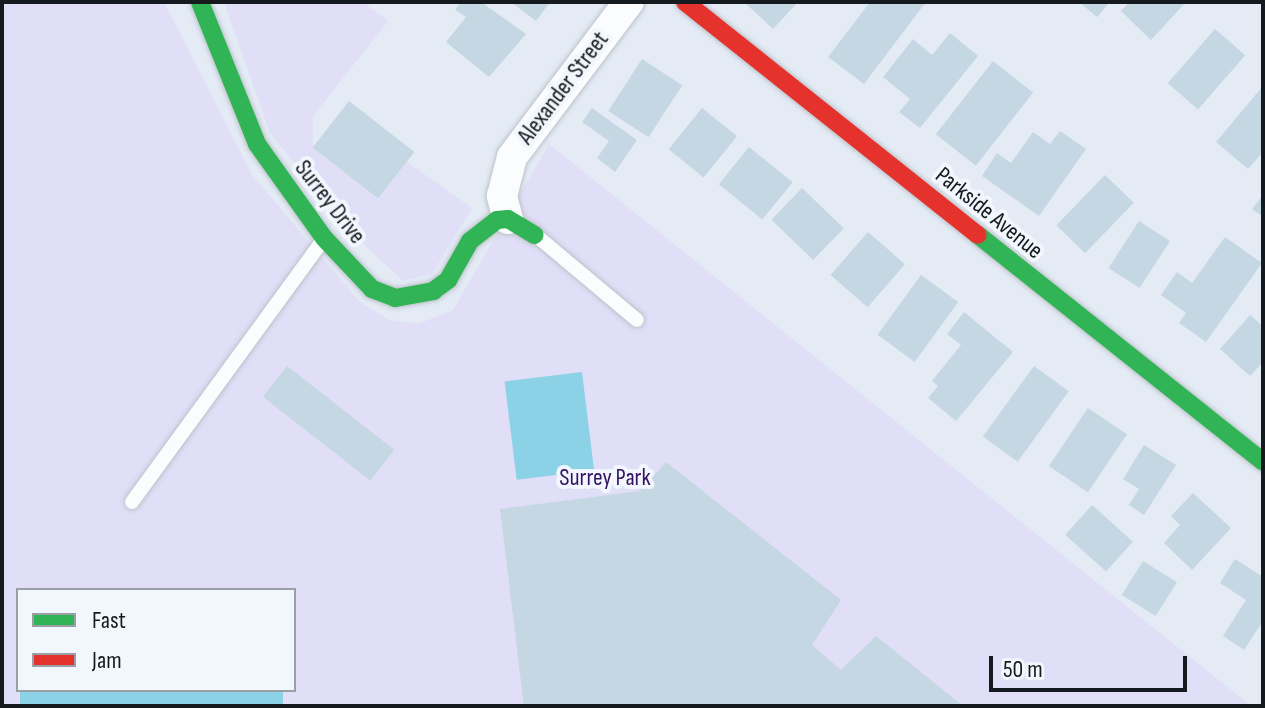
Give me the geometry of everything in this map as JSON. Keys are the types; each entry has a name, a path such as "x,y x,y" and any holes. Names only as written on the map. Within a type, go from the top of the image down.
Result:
{"street":[{"name":"Surrey Drive","path":"200,2 257,144 324,238 372,289 395,298 416,298 448,280 470,241 496,223"},
{"name":"Alexander Street","path":"496,223 506,178 527,133 629,2"},
{"name":"Parkside Avenue","path":"685,2 1263,462"},
{"path":"496,223 535,235"}],"lane":[{"path":"535,235 637,320"},
{"path":"132,502 324,238"}],"green space":[{"name":"Surrey Park","path":"2,2 164,2 252,175 360,302 389,320 418,324 453,310 549,144 1251,706 2,706"},
{"path":"224,2 363,2 388,21 313,116 313,147 378,199 407,162 472,208 432,274 403,281 354,235 270,133"}],"water":[{"path":"582,372 594,470 517,480 505,382"},
{"path":"20,692 283,692 283,706 20,706"}],"building":[{"path":"461,2 481,2 526,34 489,77 446,42 466,17 455,10"},
{"path":"511,2 550,2 536,21"},
{"path":"744,2 798,2 773,29"},
{"path":"870,2 926,2 864,84 828,57"},
{"path":"1079,2 1110,2 1097,17"},
{"path":"1129,2 1186,2 1151,40 1121,11"},
{"path":"1215,29 1245,55 1198,110 1168,83"},
{"path":"950,33 978,56 920,128 899,112 910,99 883,77 913,39 932,55"},
{"path":"642,59 682,85 648,137 608,111"},
{"path":"993,61 1033,92 976,166 936,134"},
{"path":"1263,86 1263,152 1248,169 1216,142"},
{"path":"349,101 414,152 378,199 313,147"},
{"path":"592,108 637,140 615,172 597,158 609,141 582,122"},
{"path":"702,108 737,136 704,178 669,149"},
{"path":"1060,131 1086,149 1039,216 982,176 997,153 1011,163 1033,132 1050,144"},
{"path":"749,147 793,182 762,220 719,184"},
{"path":"1105,175 1134,203 1085,253 1056,225"},
{"path":"802,188 844,228 813,260 771,220"},
{"path":"1263,195 1263,217 1252,209"},
{"path":"1139,221 1170,241 1140,288 1109,268"},
{"path":"868,232 905,264 868,307 831,275"},
{"path":"1225,237 1262,263 1206,342 1179,323 1186,313 1161,295 1177,272 1192,283"},
{"path":"921,275 958,302 915,362 878,335"},
{"path":"964,312 1013,352 956,421 928,398 938,386 932,381 961,345 947,334"},
{"path":"1250,315 1263,326 1263,362 1250,376 1220,349"},
{"path":"287,366 394,450 370,480 263,397"},
{"path":"1034,366 1069,391 1018,462 983,436"},
{"path":"1088,408 1127,434 1088,492 1049,466"},
{"path":"1144,445 1176,465 1144,515 1129,505 1139,489 1123,479"},
{"path":"666,462 841,600 812,645 841,670 876,636 963,706 524,706 500,509 640,491"},
{"path":"1193,493 1231,528 1192,570 1164,543 1180,525 1171,516"},
{"path":"1092,505 1133,542 1106,572 1065,535"},
{"path":"1235,559 1263,577 1263,621 1244,650 1223,636 1246,600 1220,583"},
{"path":"1143,561 1177,582 1156,616 1122,595"}],"traffic: fast":[{"path":"200,2 257,144 324,238 372,289 395,298 433,291 448,280 470,241 497,220 508,219 535,235"},
{"path":"978,235 1263,462"}],"traffic: jam":[{"path":"685,2 978,235"}]}
